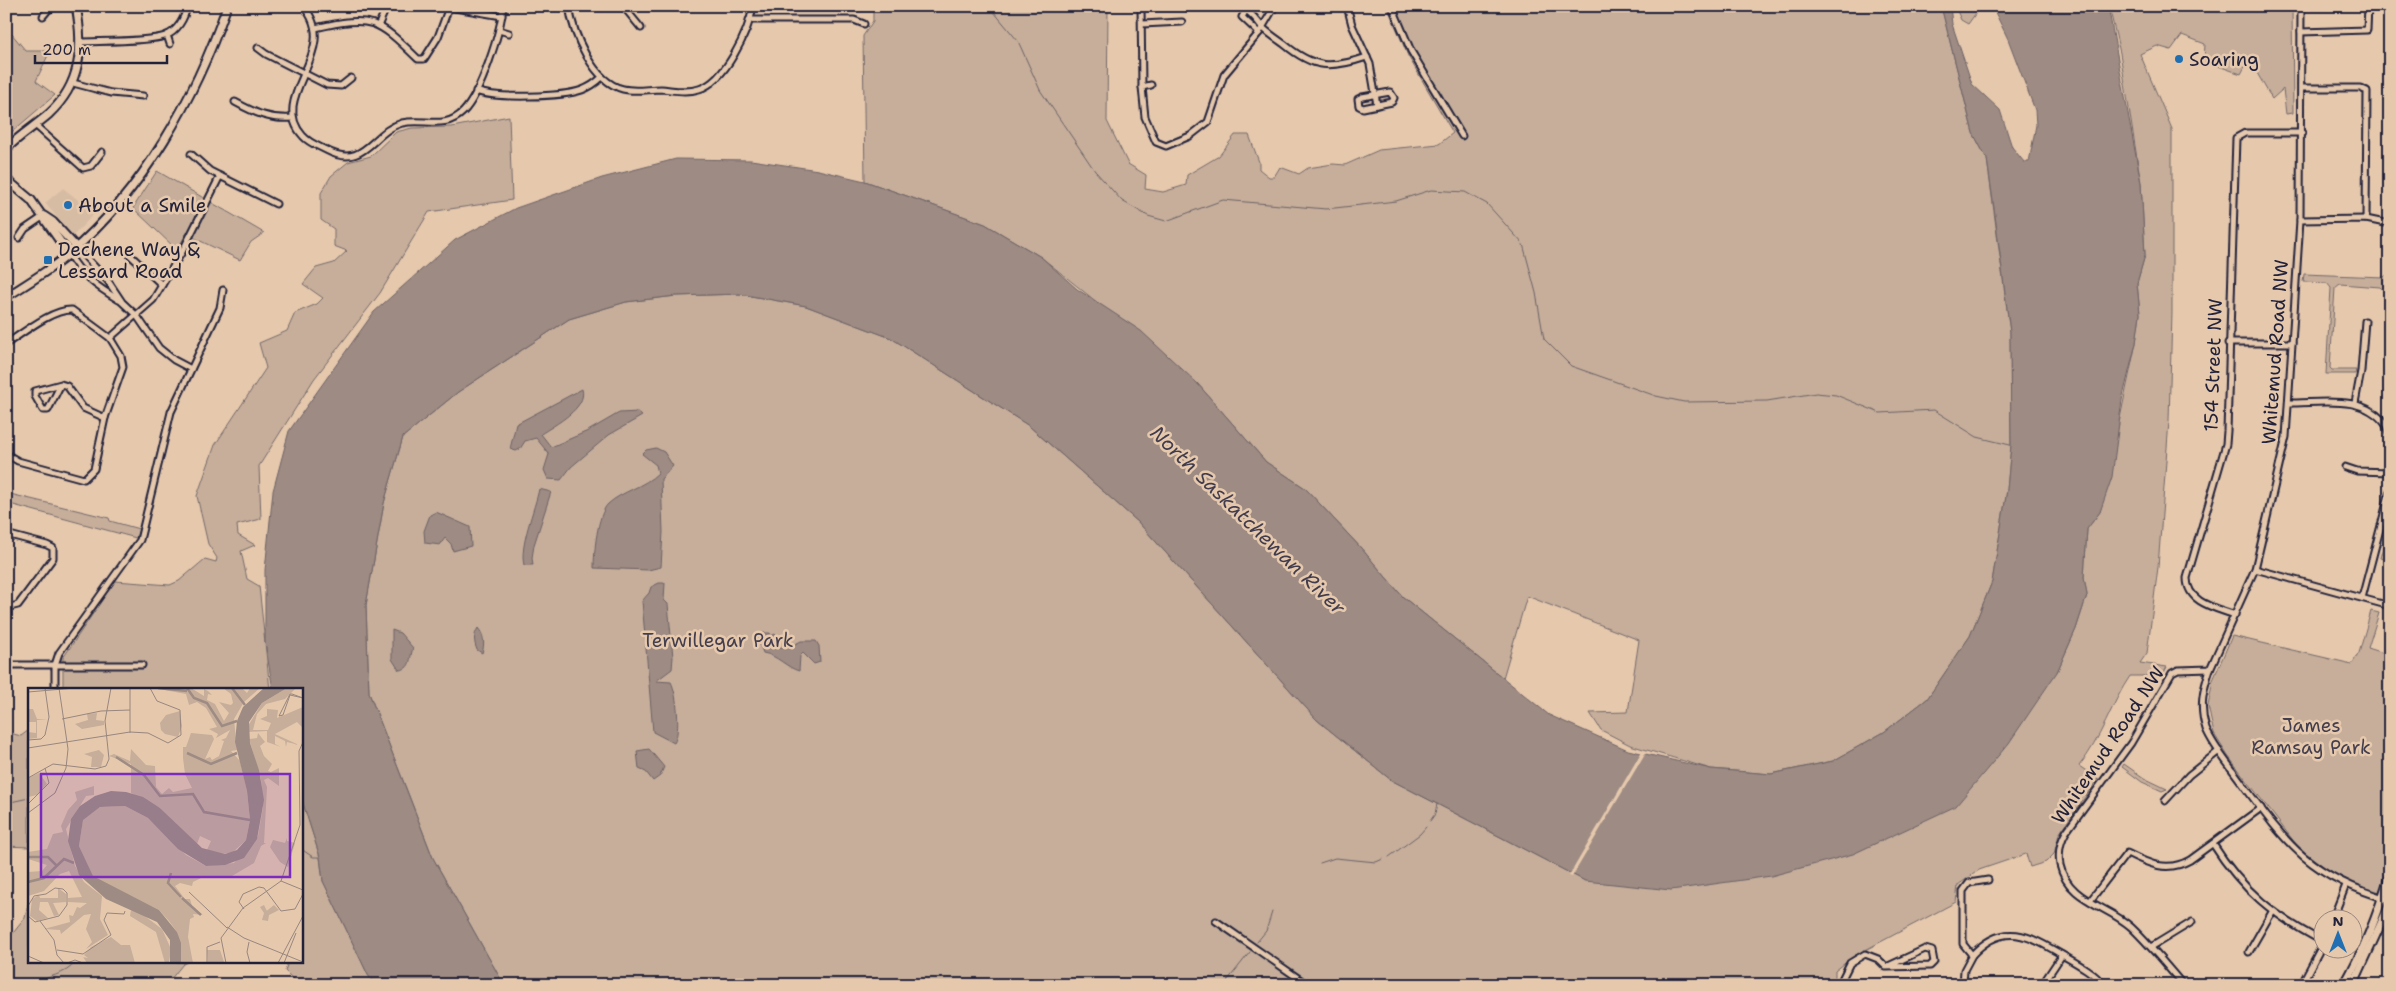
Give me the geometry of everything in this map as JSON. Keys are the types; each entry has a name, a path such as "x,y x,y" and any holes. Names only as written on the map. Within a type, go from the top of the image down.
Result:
{"street":[{"path":"43,16 48,10 57,6"},
{"path":"6,149 60,103 73,83 78,63 80,42 76,6"},
{"path":"80,42 167,35 179,26 186,14 187,6"},
{"path":"6,297 76,248 127,194 149,162 192,90 217,36 227,6"},
{"path":"303,6 315,28 315,48 295,96 293,118 301,133 313,144 336,154 352,155 369,148 384,132 398,124 415,122 438,123 451,120 465,110 476,91 499,30 503,6"},
{"path":"379,24 387,6"},
{"path":"586,6 569,8 581,43 602,77 615,86 629,90 690,91 703,88 718,78 727,67 754,6"},
{"path":"623,6 641,28"},
{"path":"1141,6 1142,87 1146,117 1156,142 1166,146 1190,136 1208,122 1224,75 1263,27 1275,6"},
{"path":"1347,6 1352,25 1370,64 1377,105"},
{"path":"1392,6 1411,51 1462,136"},
{"name":"Whitemud Road NW","path":"2090,902 2068,884 2061,868 2060,844 2066,832 2131,743 2172,673 2178,670 2210,669 2255,569 2283,452 2289,403 2300,220 2302,133 2301,6"},
{"path":"2302,32 2360,32 2367,30 2368,6"},
{"path":"315,28 349,20 366,20 379,24 392,33 418,59 424,59 438,38 449,7 502,16"},
{"path":"1259,32 1243,20 1242,17 1246,10 1300,58 1312,63 1328,66 1367,57"},
{"path":"749,20 854,20 864,24"},
{"path":"1142,24 1182,22"},
{"path":"499,30 509,33"},
{"path":"167,35 170,44"},
{"path":"258,48 305,74 332,86 343,85 351,78"},
{"path":"476,91 494,96 572,92 591,86 602,77"},
{"path":"73,83 111,93 143,96"},
{"path":"1142,87 1151,85"},
{"path":"2302,88 2360,88 2367,91 2366,219"},
{"path":"1390,92 1394,98 1392,102 1377,105 1363,108 1359,106 1358,102 1362,97 1390,92"},
{"path":"235,102 260,116 293,118"},
{"path":"35,125 83,168 91,166 102,152"},
{"name":"154 Street NW","path":"2235,615 2198,600 2188,586 2187,574 2226,444 2236,138 2245,133 2302,133"},
{"path":"191,154 201,164 220,176 276,204"},
{"path":"110,338 153,300 185,247 220,176"},
{"path":"6,179 22,190 44,216 53,222 108,282 122,302"},
{"path":"19,238 25,230 44,216"},
{"path":"44,216 47,225 84,274 95,284 122,302 137,316 159,348 174,360 191,369"},
{"path":"2300,220 2366,219 2390,224"},
{"path":"130,254 162,285"},
{"path":"55,688 55,665 59,653 140,540 171,412 220,308 223,290"},
{"path":"6,344 52,315 64,309 72,310 110,338 121,356 123,367 105,418 94,468 84,479 18,462 6,454"},
{"path":"2355,403 2361,371 2365,321"},
{"path":"2228,343 2292,343"},
{"path":"61,384 48,410 44,411 35,396 35,391 61,384 67,386 83,408 105,418"},
{"path":"2289,403 2355,403 2374,412 2388,424 2390,437"},
{"path":"2345,467 2357,471 2390,472"},
{"path":"2362,598 2390,491"},
{"path":"6,534 47,545 52,548 54,553 53,558 18,605 6,608"},
{"path":"2255,569 2390,606"},
{"path":"6,665 142,665"},
{"path":"2210,669 2203,691 2202,710 2206,729 2261,808 2301,856 2321,872 2346,885 2386,899"},
{"path":"2165,801 2189,776 2220,751"},
{"path":"2183,985 2151,947 2129,926 2090,902 2127,853 2155,866 2170,867 2185,863 2261,808"},
{"path":"2213,844 2244,887 2272,912 2314,936"},
{"path":"2344,985 2386,899 2390,873"},
{"path":"1972,955 1963,944 1963,891 1969,883 1988,880"},
{"path":"2337,908 2346,885"},
{"path":"2353,985 2390,904"},
{"path":"2249,952 2272,912"},
{"path":"1216,921 1308,985"},
{"path":"2151,947 2192,922"},
{"path":"1963,985 1964,970 1972,955 1987,941 2011,934 2033,938 2089,970 2104,985"},
{"path":"1839,985 1850,963 1866,954 1878,959 1886,967 1930,966 1934,962 1932,950 1925,949 1886,967"},
{"path":"2042,985 2062,955"},
{"path":"2301,985 2315,958"}],"shaded area":[{"path":"63,188 95,213 73,236 45,203"}],"green space":[{"path":"873,6 1108,6 1107,121 1128,164 1146,175 1145,189 1163,192 1186,185 1187,175 1219,156 1235,135 1249,135 1259,162 1259,169 1269,177 1274,177 1280,167 1299,174 1308,168 1333,164 1345,165 1379,150 1439,144 1453,133 1408,56 1387,6 1941,6 1973,133 1987,159 2010,332 2011,445 2007,490 1992,582 1970,636 1927,699 1884,732 1833,761 1771,774 1711,769 1630,745 1601,730 1590,713 1628,712 1639,640 1527,596 1503,678 1403,597 1361,548 1305,488 1266,462 1197,383 1041,257 985,224 865,181 863,36 873,21"},
{"path":"1955,6 1977,6 1976,13 1968,24 1961,20"},
{"name":"Terwillegar Park","path":"2109,6 2292,6 2293,113 2286,114 2283,89 2272,99 2249,59 2241,74 2204,61 2205,44 2182,35 2171,50 2157,46 2140,54 2172,129 2172,313 2169,421 2158,567 2147,653 2140,663 2167,667 2162,676 2130,676 2123,687 2094,745 2079,766 2098,779 2059,834 2054,854 2046,862 2030,867 2026,854 1979,870 1958,885 1956,902 1854,956 1835,971 1835,983 1753,985 504,985 433,858 369,693 366,605 384,503 403,437 458,392 569,319 626,302 676,296 740,294 806,306 891,338 1029,426 1138,522 1317,720 1391,780 1585,881 2057,672 2076,629 2087,595 2084,577 2087,529 2100,512 2136,343 2140,314 2137,283 2145,255 2141,183 2120,53"},
{"path":"6,27 26,51 50,51 36,81 55,95 6,137"},
{"path":"509,116 512,200 429,212 380,293 314,379 259,466 261,519 237,525 238,535 255,545 241,551 247,579 259,586 270,688 63,688 63,658 115,581 170,585 179,581 205,559 216,562 217,558 208,544 197,496 215,445 266,368 259,343 287,331 295,313 317,304 323,298 303,284 316,268 334,263 347,251 334,246 334,229 321,220 321,193 331,176 348,162 371,156 396,132 412,128 452,127"},
{"path":"157,171 264,233 251,242 240,260 186,234 177,250 133,208"},
{"path":"2387,229 2390,230 2390,241"},
{"path":"2390,241 2390,297 2380,287 2340,284 2335,288 2330,368 2332,370 2356,370 2355,374 2326,374 2331,288 2327,283 2303,282 2304,274 2384,277 2389,273"},
{"path":"6,493 109,518 110,521 139,529 136,538 6,503"},
{"path":"2390,521 2390,561 2380,558"},
{"name":"James Ramsay Park","path":"2371,611 2379,613 2368,648 2390,655 2390,854 2380,892 2354,884 2326,868 2299,848 2228,756 2214,734 2208,706 2213,680 2232,636 2352,664 2359,653"},
{"path":"28,731 28,847 6,846 6,732 21,736"},
{"path":"2124,764 2144,778 2167,789 2162,791 2142,782 2122,767"},
{"path":"302,800 320,857 323,881 368,975 375,985 299,985 285,971 287,964 302,964"},
{"path":"28,904 28,964 183,964 166,985 6,985 6,937 10,937 25,918"}],"water":[{"name":"North Saskatchewan River","path":"1941,6 1950,6 1952,24 1972,84 2000,110 2012,147 2024,162 2029,162 2036,125 2035,110 2008,39 1992,6 2108,6 2141,183 2145,255 2137,283 2140,314 2136,343 2122,400 2112,477 2100,512 2087,529 2084,577 2087,595 2076,629 2057,672 2009,743 1956,806 1853,854 1771,876 1671,890 1585,881 1391,780 1317,720 1138,522 1029,426 891,338 806,306 740,294 676,296 626,302 569,319 458,392 403,437 384,503 366,605 369,693 433,858 504,985 375,985 368,975 323,881 320,857 302,800 302,688 273,688 265,642 265,570 273,491 289,431 374,312 455,240 516,208 602,178 676,159 751,160 818,170 865,181 985,224 1041,257 1077,289 1141,331 1197,383 1266,462 1305,488 1361,548 1403,597 1549,715 1628,750 1711,769 1771,774 1833,761 1884,732 1927,699 1970,636 1992,582 2007,490 2011,445 2010,332 1987,159 1973,133"},
{"path":"582,389 580,403 575,409 541,434 551,447 588,431 619,413 638,412 642,416 609,435 571,467 561,480 548,479 544,470 549,454 536,438 525,441 520,449 516,451 510,449 516,424"},
{"path":"656,448 664,452 673,466 661,479 663,532 661,567 648,570 594,568 597,534 604,509 620,496 658,473 656,465 642,454 646,450"},
{"path":"539,489 551,492 534,545 533,565 524,565 525,538"},
{"path":"436,512 470,527 471,546 453,551 451,544 445,538 440,545 425,543 424,531 430,515"},
{"path":"659,583 665,583 664,600 668,604 673,657 672,669 656,681 671,682 673,687 678,722 674,743 653,732 642,601 649,593 651,587"},
{"path":"478,628 483,640 482,653 477,650 475,642 475,634"},
{"path":"392,630 400,633 413,648 408,666 399,670 392,659"},
{"path":"763,633 770,633 771,636 775,634 777,637 775,645 786,649 801,641 816,641 819,646 820,662 814,664 803,653 800,656 799,671 773,656 763,653 757,637"},
{"path":"649,749 664,767 660,776 653,781 646,772 639,769 637,751"}],"pier":[{"path":"1642,751 1646,752 1572,877 1569,876"}],"waterway":[{"path":"989,6 1018,41 1040,90 1095,171 1122,201 1148,216 1166,221 1223,200 1326,209 1396,201 1431,190 1465,192 1487,204 1523,244 1536,293 1544,339 1571,366 1656,396 1684,402 1767,401 1816,393 1836,395 1880,413 1934,410 1977,437 2010,445"},
{"path":"6,803 28,798"},
{"path":"1430,821 1435,814 1437,804"},
{"path":"1389,857 1420,834 1426,827"},
{"path":"302,850 313,857 320,857"},
{"path":"1320,863 1335,858 1376,862 1383,859"},
{"path":"1257,942 1266,931 1272,912"},
{"path":"1224,985 1250,952"},
{"path":"34,985 67,970 73,964"}],"place":[{"name":"Soaring","path":"2179,59"},
{"name":"About a Smile","path":"68,205"},
{"name":"Dechene Way & Lessard Road","path":"48,260"}]}
